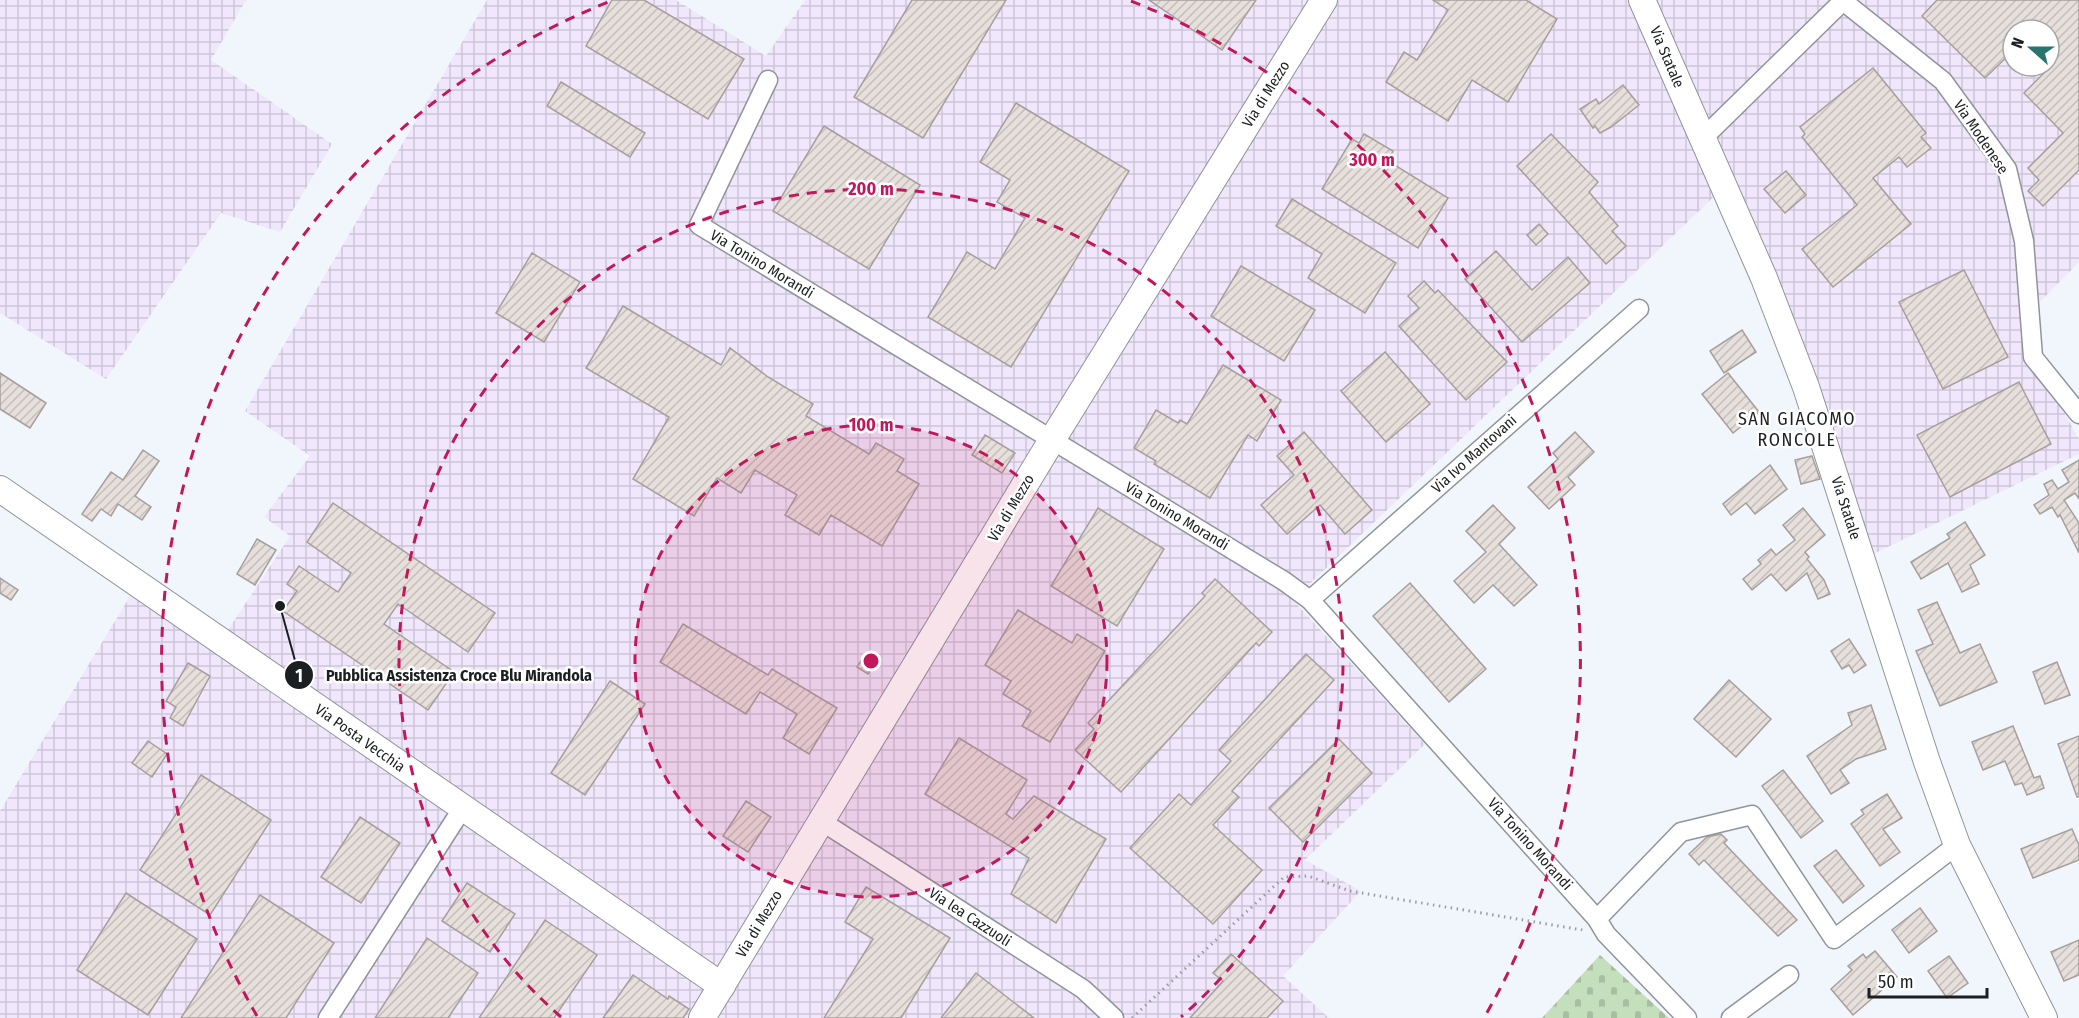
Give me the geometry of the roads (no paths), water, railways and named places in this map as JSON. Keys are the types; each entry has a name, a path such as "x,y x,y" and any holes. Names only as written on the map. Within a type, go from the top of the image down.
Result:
{"street":[{"name":"Via di Mezzo","path":"702,1018 1052,440 1324,0"},
{"name":"Via Statale","path":"1642,0 1764,278 1806,387 1927,762 1957,845 2044,1018"},
{"path":"1702,139 1844,1"},
{"name":"Via Modenese","path":"1844,1 1942,81 2007,169 2025,241 2032,357 2079,414"},
{"name":"Via Tonino Morandi","path":"768,80 699,225 1284,581 1310,600 1601,926 1688,1018"},
{"name":"Via Ivo Mantovani","path":"1310,600 1639,309"},
{"name":"Via Posta Vecchia","path":"0,489 722,986"},
{"path":"328,1018 462,808"},
{"path":"1601,926 1681,832 1730,819 1752,815 1834,939 1957,845"},
{"name":"Via lea Cazzuoli","path":"821,821 1083,989 1114,1018"},
{"path":"1731,1018 1789,975"}],"place":[{"name":"Pubblica Assistenza Croce Blu Mirandola","path":"280,606"}],"district":[{"name":"SAN GIACOMO RONCOLE","path":"1797,429"}]}
